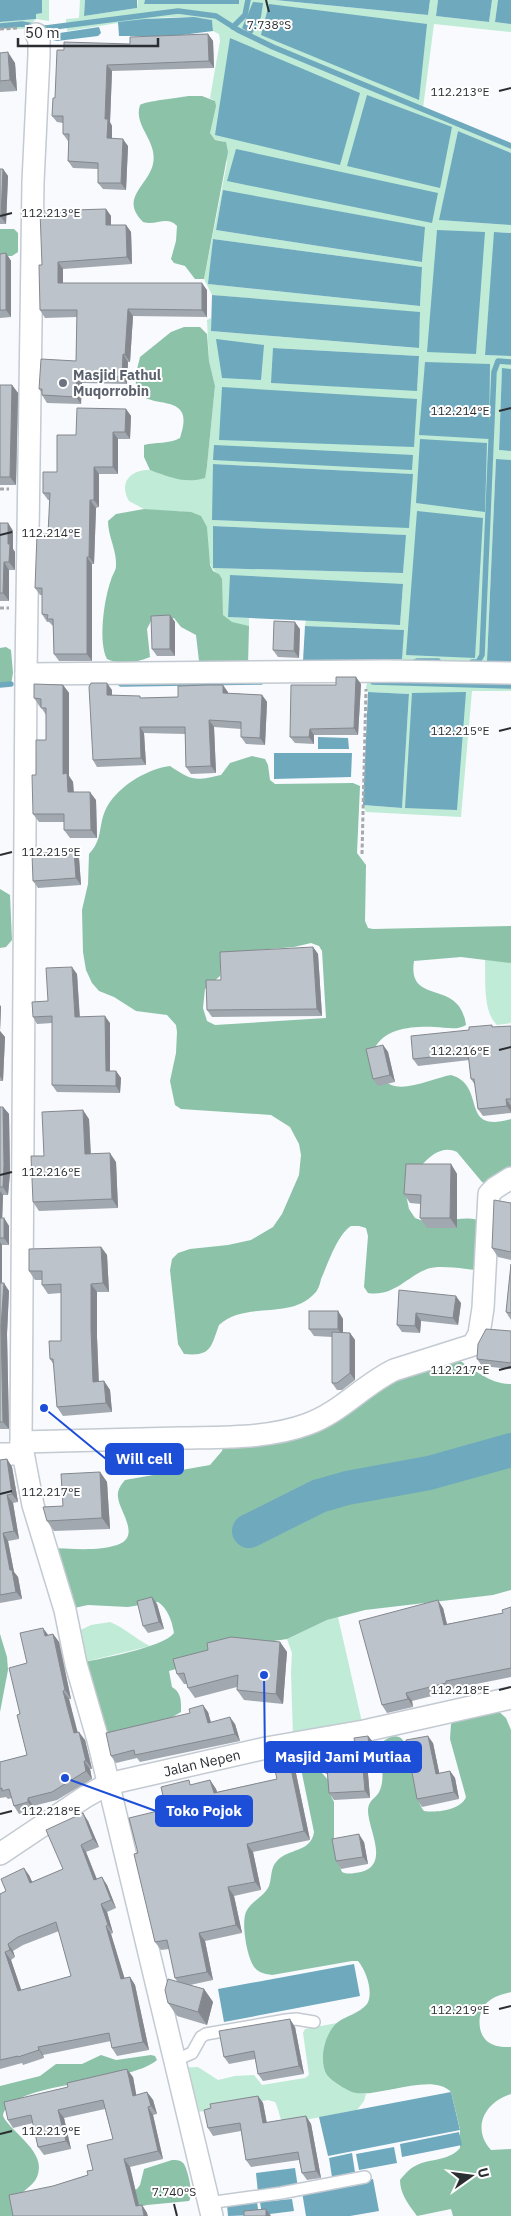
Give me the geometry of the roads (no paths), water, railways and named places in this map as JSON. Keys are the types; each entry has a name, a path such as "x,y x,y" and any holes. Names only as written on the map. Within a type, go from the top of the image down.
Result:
{"street":[{"path":"36,34 39,40 39,54 33,182 26,674 21,1448 33,1504 65,1610 76,1664 108,1784 210,2209"},
{"path":"26,674 369,671 511,673"},
{"path":"0,1454 21,1448 226,1437 283,1432 309,1424 335,1412 383,1375 473,1345 479,1334 483,1308 489,1194 511,1178"},
{"name":"Jalan Nepen","path":"0,1854 85,1797 108,1784 266,1748 364,1731 511,1698"}],"lane":[{"path":"174,2061 192,2053 201,2037 206,2034 286,2020 296,2019 314,2022"},
{"path":"210,2209 365,2177"}],"water":[{"path":"0,0 42,0 42,13 36,14 36,19 0,22"},
{"path":"85,0 137,0 137,8 84,16"},
{"path":"145,0 239,0 239,4 144,4"},
{"path":"275,0 430,0 428,15"},
{"path":"438,0 492,0 489,22 436,16"},
{"path":"498,0 511,0 511,24 495,22"},
{"path":"253,2 263,3 261,17 252,34 242,28"},
{"path":"269,4 427,24 419,100 261,35"},
{"path":"194,17 212,20 213,31 174,36 119,36 118,22"},
{"path":"99,27 101,33 98,36 57,41 53,40 52,36 53,34"},
{"path":"230,38 360,93 340,165 215,135"},
{"path":"367,95 452,127 440,188 347,166"},
{"path":"458,131 511,153 511,225 439,220"},
{"path":"236,149 438,193 432,223 227,181"},
{"path":"223,190 425,227 422,262 216,230"},
{"path":"437,230 485,232 476,354 427,352"},
{"path":"494,232 511,233 511,356 485,355"},
{"path":"213,239 422,267 420,306 208,284"},
{"path":"212,295 420,312 419,348 211,331"},
{"path":"216,339 264,345 261,380 222,378"},
{"path":"273,348 419,356 417,391 271,383"},
{"path":"425,362 490,364 489,439 419,435"},
{"path":"502,368 511,369 511,451 499,450"},
{"path":"222,387 417,399 414,447 219,440"},
{"path":"420,439 487,443 485,512 416,503"},
{"path":"214,445 413,455 412,470 213,460"},
{"path":"496,459 511,460 511,662 487,661"},
{"path":"213,464 413,474 409,528 212,520"},
{"path":"417,511 483,518 475,658 406,655"},
{"path":"213,526 406,535 403,573 213,568"},
{"path":"230,575 403,584 400,625 228,617"},
{"path":"305,626 404,630 402,659 303,661"},
{"path":"368,692 409,694 402,808 363,805"},
{"path":"466,692 457,810 405,808 412,693"},
{"path":"318,737 348,738 349,749 318,749"},
{"path":"274,753 352,753 351,777 274,779"},
{"path":"354,1964 360,1996 224,2022 218,1989"},
{"path":"451,2092 460,2130 328,2156 319,2117"},
{"path":"459,2132 462,2145 402,2157 400,2144"},
{"path":"394,2147 397,2163 359,2170 356,2154"},
{"path":"352,2153 355,2172 332,2177 329,2158"},
{"path":"295,2168 298,2188 258,2193 256,2173"},
{"path":"373,2179 379,2211 350,2216 306,2216 302,2192"},
{"path":"292,2199 294,2211 262,2215 260,2202"},
{"path":"257,2202 259,2215 228,2216 227,2205"}],"waterway":[{"path":"233,27 245,15 248,0"},
{"path":"0,26 22,24 46,28 178,11 216,16 238,30 273,47 511,146"},
{"path":"472,662 478,662 482,655 494,372 498,361 511,362"},
{"path":"412,663 417,661 438,661"},
{"path":"121,684 261,682"},
{"path":"373,682 511,686"},
{"path":"0,685 11,684"},
{"path":"249,1531 319,1496 347,1488 429,1473 511,1450"}],"place":[{"name":"Masjid Fathul Muqorrobin","path":"63,383"},
{"name":"Will cell","path":"44,1408"},
{"name":"Masjid Jami Mutiaa","path":"264,1675"},
{"name":"Toko Pojok","path":"65,1778"}]}
